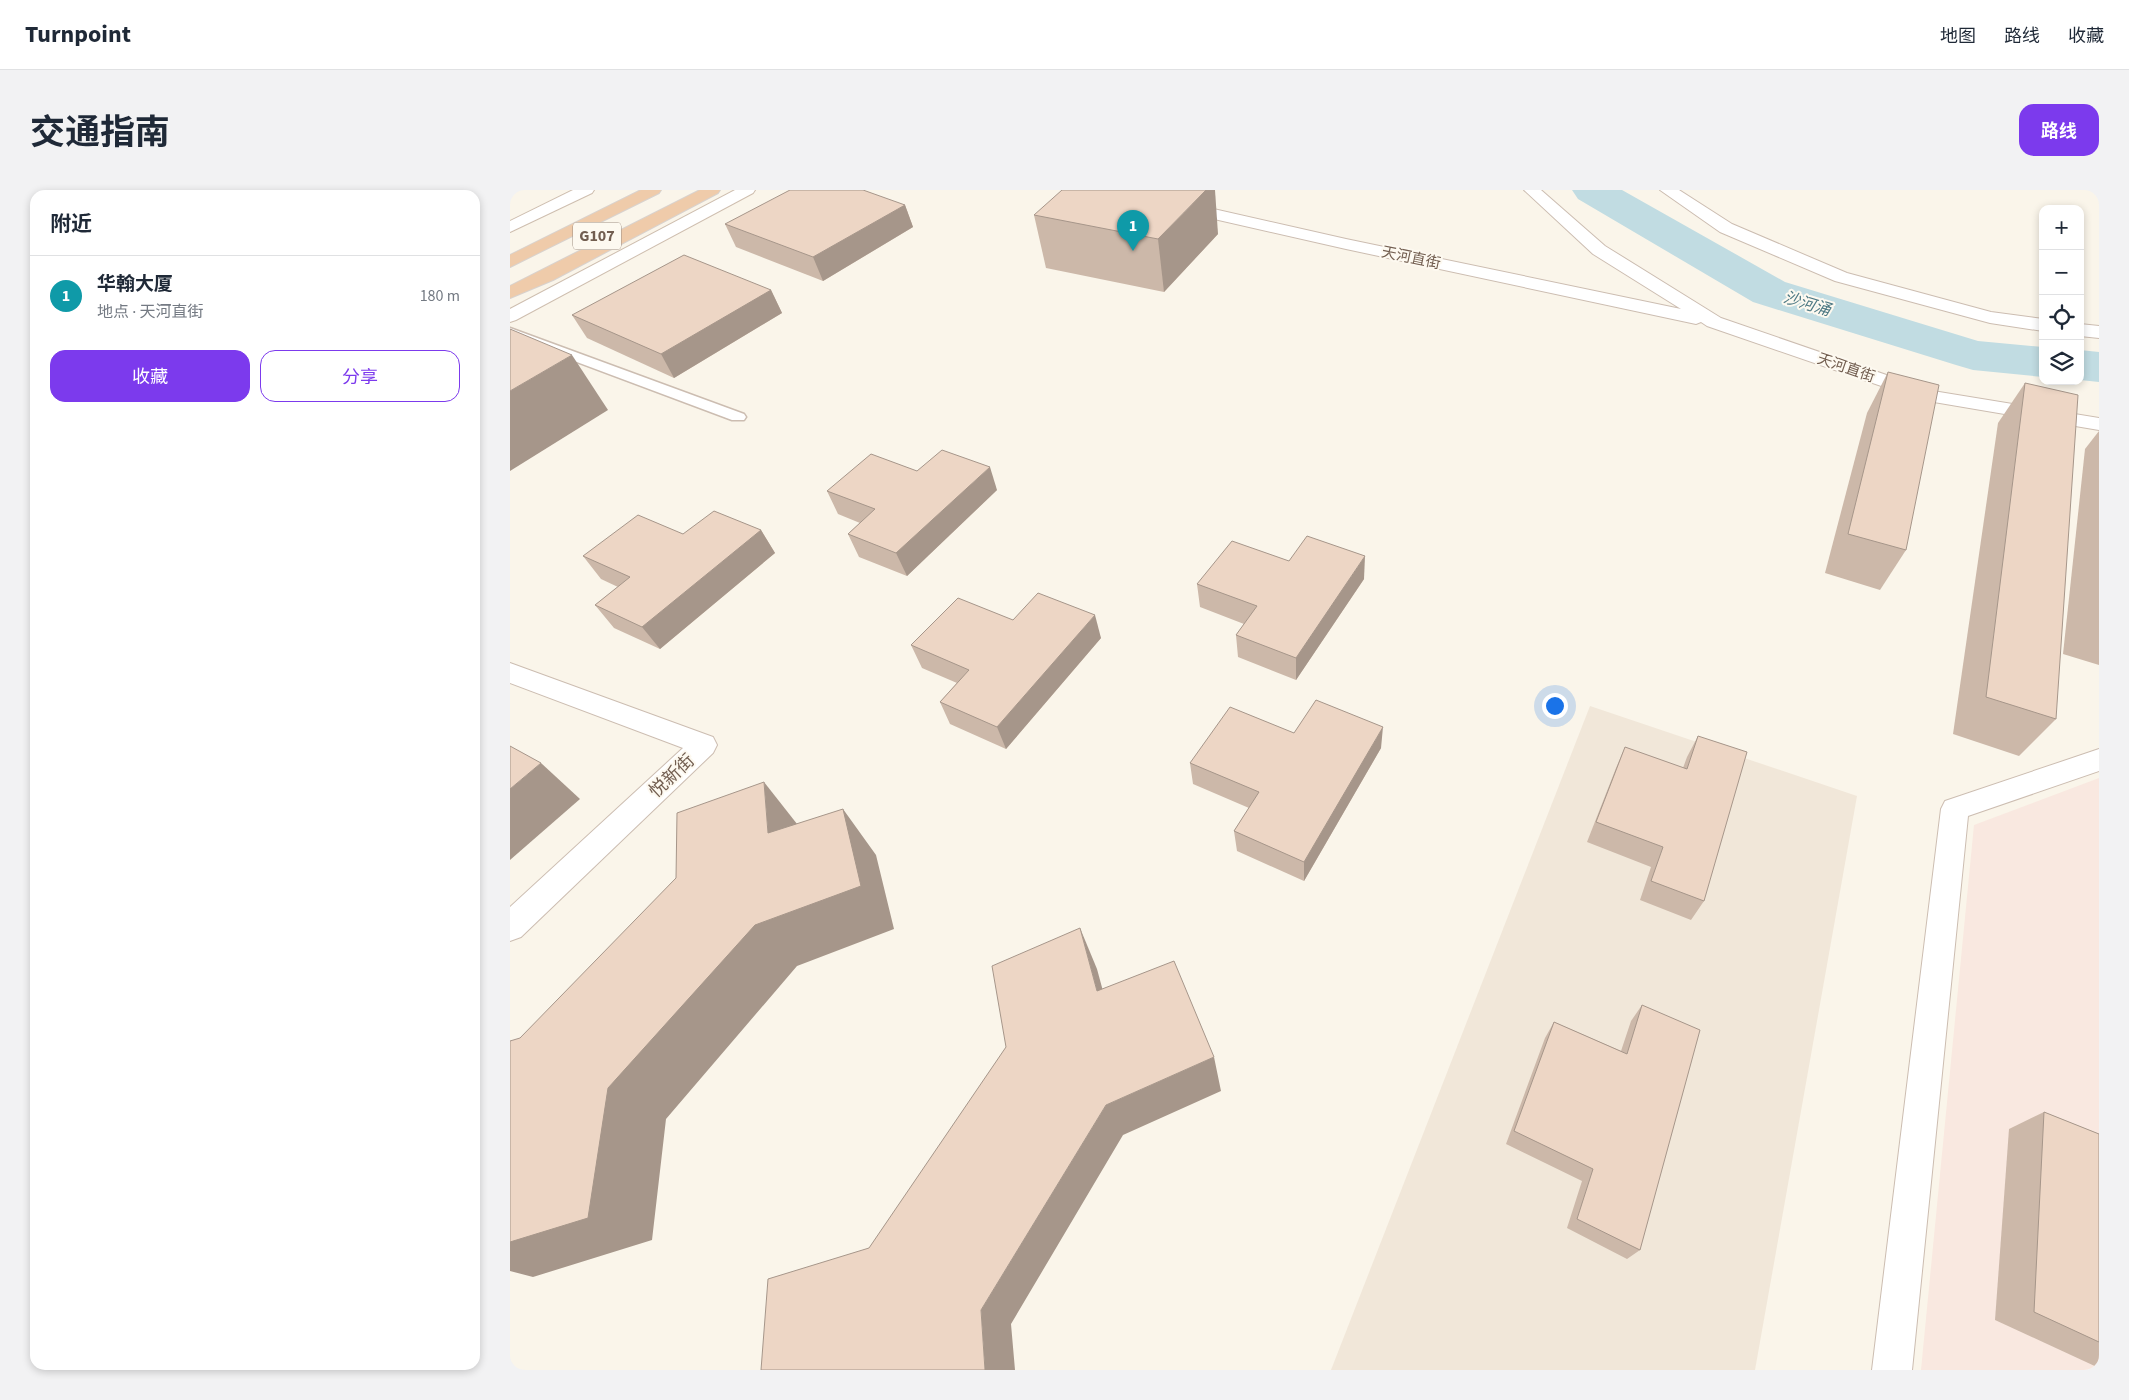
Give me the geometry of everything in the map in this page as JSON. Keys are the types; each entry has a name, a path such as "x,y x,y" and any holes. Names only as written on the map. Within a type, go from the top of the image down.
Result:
{"highway":[{"path":"510,245 620,190"},
{"name":"G107","path":"510,262 653,190"},
{"name":"G107","path":"510,280 683,190"},
{"path":"510,293 547,276 712,190"}],"street":[{"path":"510,228 586,190"},
{"path":"510,316 748,190"},
{"name":"天河直街","path":"1109,190 1346,244 1714,322 1929,396 2099,424"},
{"name":"天河直街","path":"1532,190 1600,250 1714,322"},
{"path":"1668,190 1726,228 1841,277 1990,317 2039,324"},
{"path":"2084,330 2099,332"},
{"name":"悦新街","path":"510,673 704,745 510,927"},
{"path":"1892,1370 1955,810 2099,760"}],"lane":[{"path":"510,332 738,417"}],"shaded area":[{"path":"1590,706 1857,796 1755,1370 1331,1370"},
{"path":"2099,778 2099,1370 1921,1370 1974,825"}],"building":[{"path":"790,190 863,190 905,205 813,257 725,224"},
{"path":"1062,190 1206,190 1158,239 1034,215"},
{"path":"684,255 771,290 661,354 572,315"},
{"path":"510,329 572,355 510,391"},
{"path":"1888,372 1939,385 1906,550 1848,534"},
{"path":"2025,383 2078,395 2056,719 1986,697"},
{"path":"942,450 990,467 896,553 848,534 875,509 827,491 871,454 917,471"},
{"path":"714,511 761,530 642,627 595,605 630,577 583,556 638,515 683,534"},
{"path":"1307,536 1365,556 1296,658 1236,635 1257,606 1197,584 1232,541 1289,561"},
{"path":"1038,593 1095,615 997,727 940,702 969,670 911,645 958,598 1013,620"},
{"path":"1316,700 1383,727 1304,862 1234,831 1259,792 1190,763 1230,707 1294,733"},
{"path":"1698,736 1747,752 1704,901 1651,881 1663,847 1596,822 1625,747 1687,769"},
{"path":"510,746 541,763 510,789"},
{"path":"764,782 768,833 843,809 861,886 755,925 608,1088 588,1218 510,1242 510,1041 520,1038 676,878 677,813"},
{"path":"1080,928 1097,991 1174,961 1214,1057 1106,1105 981,1310 985,1370 761,1370 768,1279 869,1248 1006,1047 992,966"},
{"path":"1642,1005 1700,1030 1640,1250 1577,1219 1593,1169 1514,1131 1554,1022 1627,1054"},
{"path":"2044,1112 2099,1134 2099,1342 2034,1312"}],"waterway":[{"name":"沙河涌","path":"1592,190 1769,292 1973,355 2039,362"},
{"name":"沙河涌","path":"2084,365 2099,367"}],"place":[{"name":"华翰大厦","path":"1133,251"}]}
